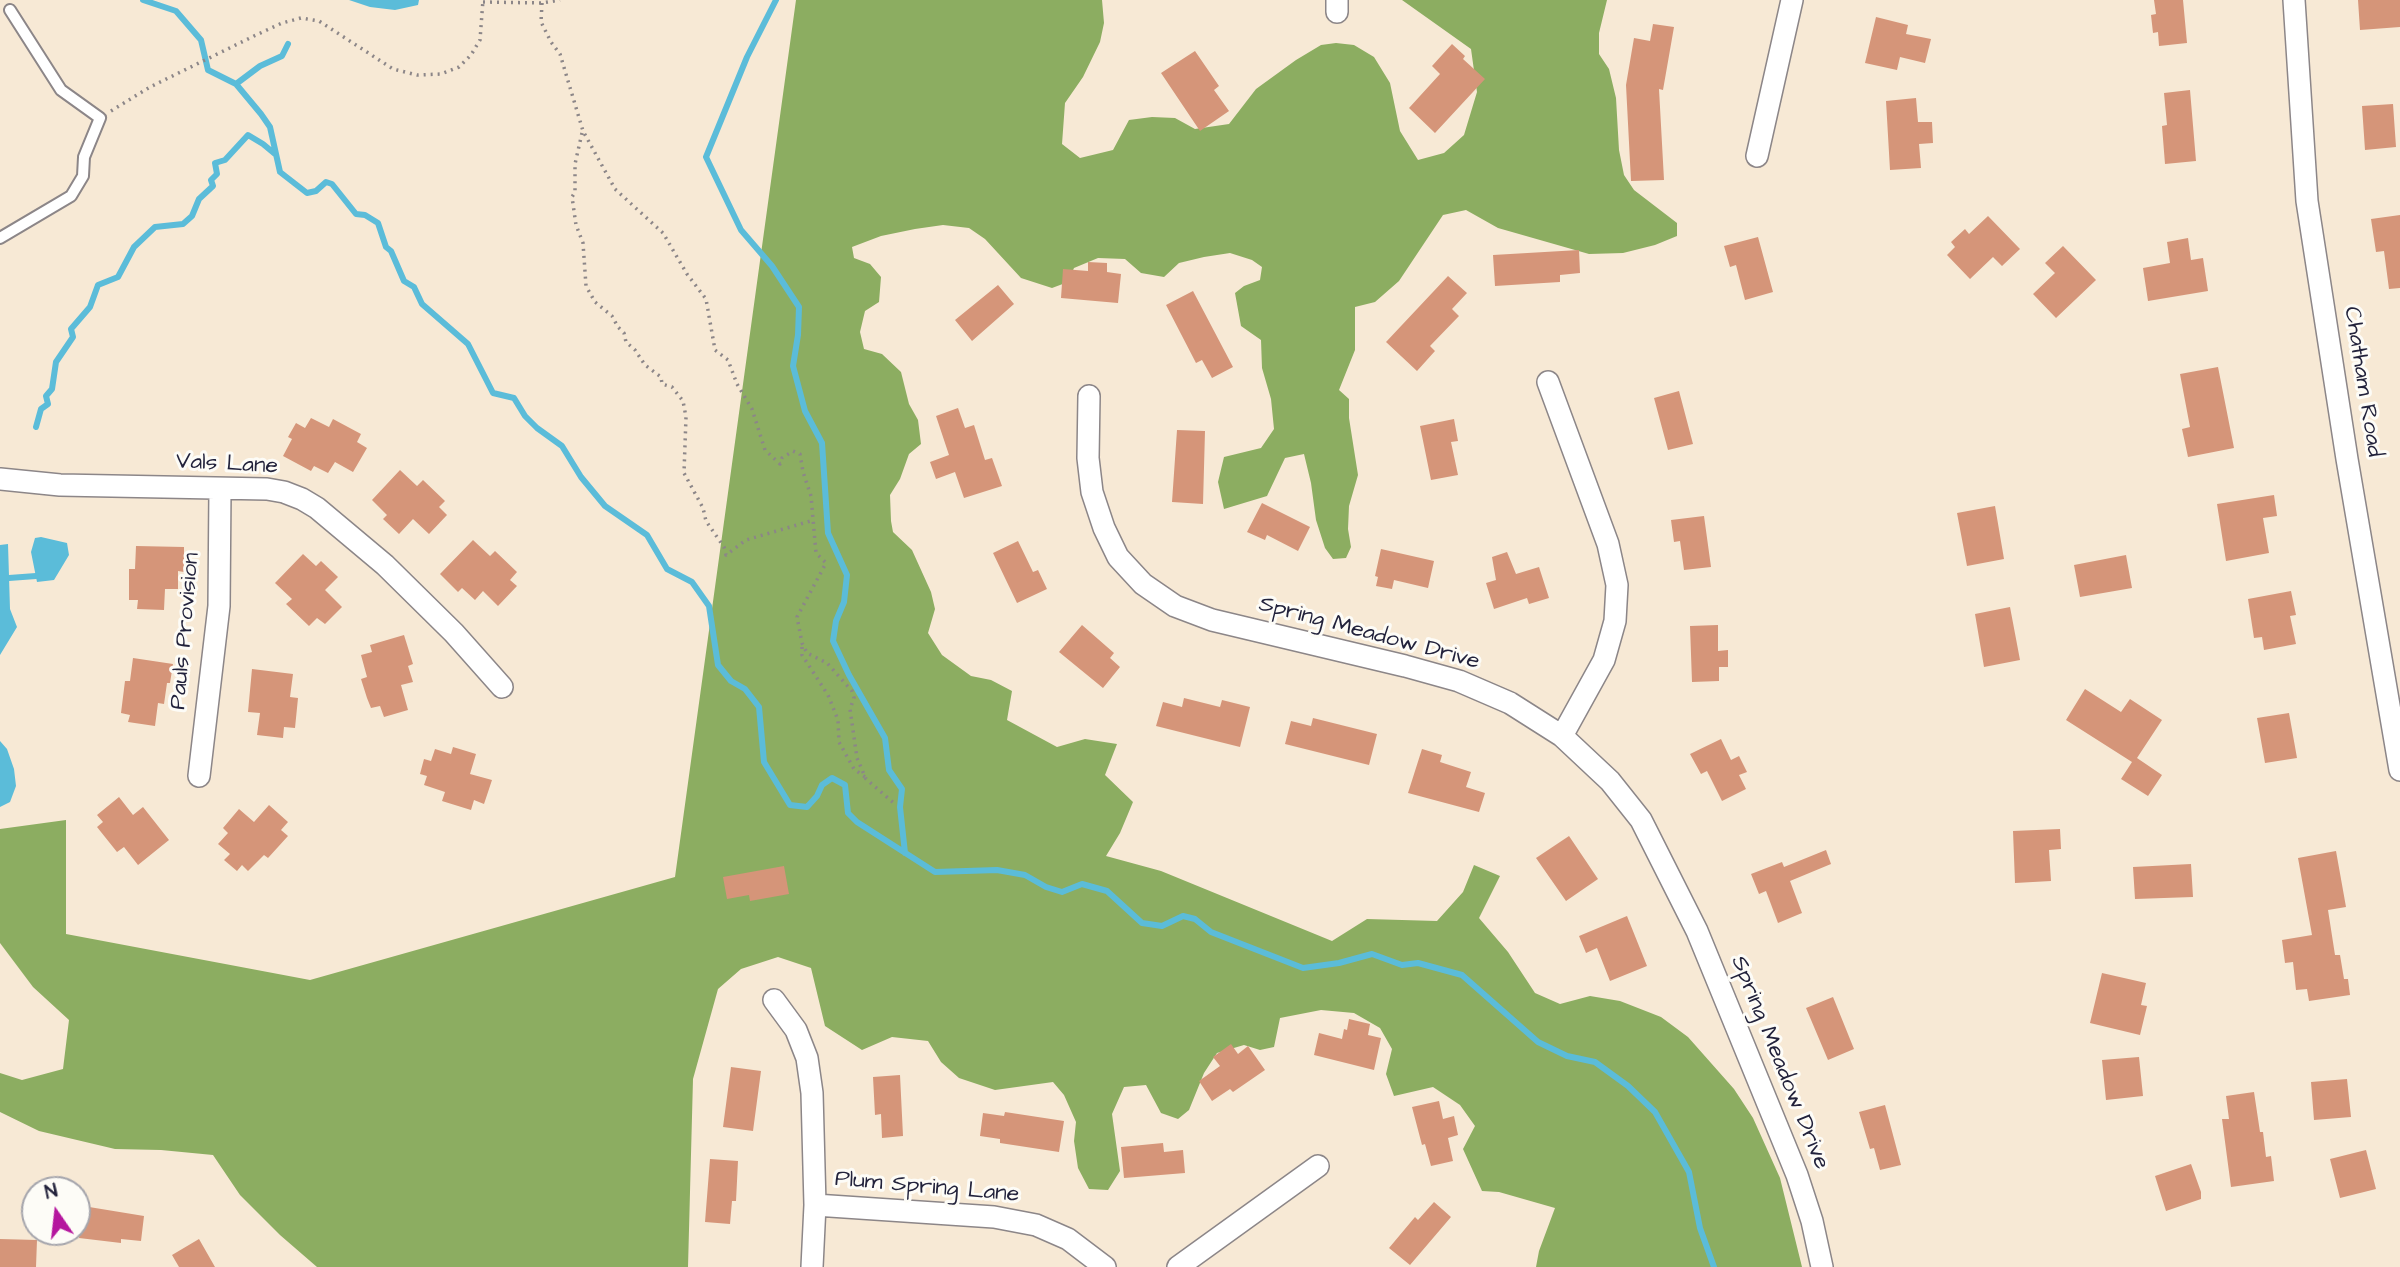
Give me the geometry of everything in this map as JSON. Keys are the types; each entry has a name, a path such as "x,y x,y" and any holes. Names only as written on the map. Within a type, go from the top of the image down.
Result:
{"street":[{"path":"1757,156 1792,0"},
{"name":"Chatham Road","path":"2294,0 2307,201 2347,459 2400,770"},
{"path":"1548,382 1608,544 1617,585 1615,621 1604,660 1562,736"},
{"name":"Spring Meadow Drive","path":"1089,396 1088,458 1092,492 1104,528 1118,557 1143,584 1175,606 1212,620 1459,681 1510,703 1562,736 1610,781 1641,820 1697,931 1797,1175 1812,1221 1822,1267"},
{"name":"Vals Lane","path":"0,479 60,485 267,489 284,492 317,508 385,565 454,633 502,687"},
{"name":"Pauls Provision","path":"199,776 219,606 220,489"},
{"path":"775,1000 796,1030 807,1058 812,1093 815,1205 812,1267"},
{"path":"1178,1267 1318,1166"},
{"name":"Plum Spring Lane","path":"815,1205 994,1217 1036,1225 1068,1240 1105,1267"}],"lane":[{"path":"0,238 71,196 83,176 85,157 100,118 61,90 10,10"}],"path":[{"path":"100,118 150,87 282,23 301,18 319,22 393,69 417,75 441,74 459,67 471,55 480,40 483,1 542,3 560,0"},
{"path":"542,3 541,22 560,54 583,131 615,189 663,233 687,274 706,299 715,350 728,360 737,384 752,409 765,450 779,464 782,458 793,451 800,454 811,496 816,553 826,563 797,617 802,655 828,695 838,720 839,742 853,769 896,806"},
{"path":"583,131 575,164 576,192 572,197 576,225 583,243 586,286 595,302 612,316 624,333 626,342 645,365 661,377 662,384 672,387 682,401 686,417 684,473 703,508 706,521 724,547 726,555 746,540 814,520"},
{"path":"802,643 807,653 827,663 852,691 854,698 849,709 853,740 866,779"}],"green space":[{"path":"796,0 1102,0 1104,23 1100,42 1083,77 1065,103 1062,144 1080,158 1113,150 1129,120 1175,118 1195,129 1229,124 1256,89 1296,60 1321,45 1354,45 1374,57 1390,83 1400,131 1418,160 1444,153 1464,135 1477,92 1471,49 1402,0 1607,0 1599,33 1599,54 1609,69 1616,98 1619,150 1624,175 1634,190 1677,223 1677,236 1623,253 1589,254 1498,228 1466,210 1443,215 1399,281 1375,302 1355,307 1355,350 1339,390 1349,399 1349,418 1358,475 1349,506 1348,529 1351,547 1346,558 1333,559 1325,548 1316,520 1304,454 1285,458 1267,496 1224,509 1218,482 1224,457 1261,448 1274,429 1271,399 1262,368 1261,340 1241,326 1235,293 1260,280 1262,267 1252,260 1230,253 1204,257 1179,263 1164,277 1141,273 1125,259 1098,258 1074,268 1068,282 1052,288 1021,278 985,239 969,228 943,225 915,229 881,236 852,247 854,258 870,264 881,277 879,302 865,311 860,332 864,349 882,354 901,372 909,404 918,420 921,444 909,454 900,479 890,495 891,521 893,532 912,550 931,592 935,609 928,633 942,655 971,676 991,680 1012,691 1007,720 1057,747 1085,739 1117,744 1105,775 1133,802 1120,833 1106,856 1161,871 1332,941 1367,919 1437,921 1463,892 1474,865 1500,876 1479,918 1508,952 1535,993 1560,1004 1590,996 1620,1001 1661,1017 1688,1037 1734,1089 1753,1118 1780,1178 1802,1267 1536,1267 1555,1208 1499,1192 1482,1191 1463,1149 1475,1126 1460,1105 1433,1087 1394,1096 1386,1074 1392,1049 1380,1028 1354,1013 1321,1010 1280,1018 1274,1047 1260,1050 1244,1045 1217,1053 1204,1073 1189,1110 1178,1119 1161,1113 1146,1085 1124,1087 1112,1114 1120,1171 1108,1190 1089,1189 1078,1168 1074,1141 1076,1122 1064,1095 1053,1082 995,1090 959,1078 941,1062 928,1041 892,1037 862,1050 825,1026 811,968 778,957 741,969 718,989 693,1079 688,1267 317,1267 240,1195 213,1155 115,1149 39,1131 0,1112 0,1073 22,1080 63,1069 69,1020 33,987 0,943 0,829 66,820 66,934 310,980 675,877"}],"water":[{"path":"349,0 419,0 418,5 395,10 370,7"},
{"path":"35,538 67,543 69,555 54,580 37,582 31,552"},
{"path":"8,544 10,609 17,627 0,655 0,545"},
{"path":"0,741 7,749 16,786 10,802 0,807"}],"building":[{"path":"2154,0 2183,0 2187,43 2159,46 2158,32 2153,33 2151,15 2156,14"},
{"path":"2358,0 2400,0 2400,27 2360,30"},
{"path":"1876,17 1908,25 1906,34 1931,39 1925,63 1900,57 1897,70 1865,63"},
{"path":"1653,24 1674,27 1663,90 1659,89 1664,180 1631,181 1626,85 1634,38 1650,41"},
{"path":"1452,44 1465,56 1463,59 1485,79 1435,133 1409,108 1440,74 1432,66"},
{"path":"1195,51 1219,86 1214,90 1229,111 1200,131 1161,73"},
{"path":"2190,90 2196,161 2165,164 2162,126 2167,125 2164,93"},
{"path":"1916,98 1918,122 1932,122 1933,143 1919,144 1921,168 1890,170 1886,101"},
{"path":"2393,104 2396,147 2365,150 2362,106"},
{"path":"2400,215 2400,288 2389,289 2384,251 2376,252 2371,219"},
{"path":"1988,216 2020,249 2002,266 1993,257 1970,279 1947,255 1955,247 1951,242 1965,229 1969,234"},
{"path":"1758,237 1773,292 1745,300 1736,265 1730,267 1724,246"},
{"path":"2188,238 2191,260 2203,258 2208,291 2148,301 2143,268 2170,263 2167,242"},
{"path":"2063,246 2096,280 2056,318 2033,294 2055,273 2045,263"},
{"path":"1579,250 1580,273 1560,275 1560,282 1495,286 1493,255"},
{"path":"1088,262 1107,263 1107,272 1121,274 1118,303 1061,298 1063,269 1088,271"},
{"path":"1448,276 1467,293 1452,309 1459,316 1430,346 1435,351 1417,371 1386,342"},
{"path":"998,285 1014,304 972,341 955,320"},
{"path":"1193,291 1233,367 1212,378 1202,360 1196,363 1166,305"},
{"path":"2218,367 2234,448 2188,457 2182,429 2190,427 2180,374"},
{"path":"1679,391 1693,444 1668,450 1654,398"},
{"path":"958,408 965,428 974,425 985,460 992,458 1002,486 964,498 955,472 936,479 930,462 949,455 936,416"},
{"path":"311,418 329,427 333,419 361,434 357,442 367,448 353,472 335,462 328,473 314,466 311,471 283,456 292,439 288,437 296,423 305,428"},
{"path":"1454,419 1458,441 1451,442 1458,475 1431,480 1420,426"},
{"path":"1177,430 1205,431 1203,504 1172,502"},
{"path":"400,470 417,486 423,480 445,501 439,507 447,515 429,534 413,519 399,534 383,519 387,515 372,500"},
{"path":"2274,495 2277,516 2263,518 2269,553 2226,561 2217,504"},
{"path":"1262,503 1310,527 1298,551 1267,535 1265,540 1247,532"},
{"path":"1995,506 2004,559 1967,566 1957,513"},
{"path":"1704,516 1711,567 1684,570 1680,541 1674,542 1671,520"},
{"path":"473,540 490,556 495,551 517,572 510,580 517,586 498,606 483,591 475,600 462,588 458,592 440,574"},
{"path":"1018,541 1033,572 1038,570 1047,589 1017,603 993,553"},
{"path":"136,546 184,547 184,572 178,571 178,589 165,589 164,610 137,609 138,600 129,600 129,569 135,569"},
{"path":"1381,549 1434,561 1428,588 1394,580 1392,589 1376,586 1378,577 1375,576"},
{"path":"1507,552 1516,574 1539,567 1549,598 1529,604 1527,598 1494,609 1486,583 1496,580 1492,557"},
{"path":"303,554 316,566 321,561 338,577 325,590 342,607 325,624 317,618 309,626 286,604 292,599 275,583"},
{"path":"2126,555 2132,588 2080,597 2074,565"},
{"path":"2291,591 2296,615 2290,616 2296,644 2264,650 2262,637 2254,638 2248,599"},
{"path":"2010,607 2020,660 1984,667 1975,614"},
{"path":"1082,625 1114,653 1110,658 1120,667 1103,688 1059,652"},
{"path":"1718,625 1718,651 1728,650 1728,667 1719,667 1719,681 1692,682 1690,626"},
{"path":"404,635 413,664 408,666 413,682 401,685 408,710 384,717 380,706 371,708 367,698 361,679 367,677 361,655 372,652 370,645"},
{"path":"133,658 173,664 164,704 158,703 155,726 128,722 130,715 121,713 125,681 130,681"},
{"path":"252,669 293,674 290,697 298,698 295,728 284,727 283,738 257,735 260,713 248,712"},
{"path":"2085,689 2121,712 2130,699 2162,720 2137,758 2162,775 2148,796 2121,779 2132,762 2066,720"},
{"path":"1184,698 1220,707 1222,700 1250,707 1240,747 1156,726 1163,702 1182,707"},
{"path":"2289,713 2297,758 2265,763 2257,718"},
{"path":"1313,718 1377,734 1369,765 1285,744 1291,721 1311,726"},
{"path":"1721,739 1731,760 1739,756 1747,772 1739,775 1746,789 1722,801 1707,771 1701,774 1690,754"},
{"path":"453,747 476,754 470,774 492,780 484,804 474,800 471,810 442,801 445,792 424,785 427,776 420,774 424,759 431,761 435,749 451,754"},
{"path":"1422,749 1442,755 1440,762 1471,772 1466,787 1485,793 1479,812 1408,793"},
{"path":"119,797 133,815 143,807 169,840 138,865 124,847 117,852 97,827 103,822 97,815"},
{"path":"269,805 288,822 281,830 288,836 268,858 264,855 248,871 242,865 237,871 224,860 230,854 218,844 228,833 223,828 239,809 254,822"},
{"path":"2060,829 2061,849 2049,850 2051,881 2015,883 2013,831"},
{"path":"1569,836 1598,879 1566,901 1536,858"},
{"path":"1826,850 1831,864 1790,881 1802,913 1778,923 1766,891 1759,894 1751,874 1782,862 1784,867"},
{"path":"2336,851 2346,907 2328,910 2335,955 2340,955 2350,995 2309,1001 2307,989 2296,990 2293,962 2285,963 2282,940 2312,935 2298,858"},
{"path":"2191,864 2193,897 2135,899 2133,867"},
{"path":"784,866 789,894 750,901 749,895 727,899 723,877"},
{"path":"1627,916 1647,966 1610,981 1597,948 1586,953 1579,936"},
{"path":"2102,973 2146,983 2141,1005 2147,1006 2140,1035 2090,1023"},
{"path":"1833,997 1854,1049 1828,1060 1806,1008"},
{"path":"1349,1019 1370,1024 1368,1035 1381,1038 1374,1070 1314,1055 1319,1033 1342,1039"},
{"path":"1231,1044 1238,1054 1248,1046 1265,1070 1233,1092 1230,1089 1212,1101 1199,1081 1220,1066 1213,1057"},
{"path":"2139,1057 2143,1096 2106,1100 2102,1060"},
{"path":"731,1067 761,1071 753,1131 723,1127"},
{"path":"900,1075 903,1136 882,1138 881,1114 875,1115 873,1077"},
{"path":"2347,1079 2351,1117 2314,1120 2311,1082"},
{"path":"2254,1092 2260,1132 2263,1132 2266,1157 2271,1156 2274,1181 2231,1187 2222,1119 2229,1119 2226,1096"},
{"path":"1439,1101 1443,1119 1454,1116 1458,1135 1448,1138 1453,1161 1431,1166 1425,1144 1422,1145 1412,1107"},
{"path":"1885,1105 1901,1165 1880,1170 1874,1148 1870,1149 1859,1112"},
{"path":"1005,1112 1064,1121 1059,1152 1000,1143 1000,1139 980,1136 983,1113 1004,1116"},
{"path":"1163,1143 1164,1152 1183,1150 1185,1173 1124,1178 1121,1147"},
{"path":"2366,1150 2376,1189 2340,1198 2330,1159"},
{"path":"710,1159 738,1161 736,1201 732,1201 730,1224 705,1222"},
{"path":"2191,1164 2201,1199 2166,1211 2155,1176"},
{"path":"1434,1202 1451,1217 1410,1265 1389,1248 1415,1217 1418,1220"},
{"path":"91,1207 144,1216 141,1241 121,1239 121,1243 91,1239"},
{"path":"0,1239 21,1240 21,1246 37,1246 36,1267 0,1267"},
{"path":"199,1239 215,1267 179,1267 172,1255"}],"waterway":[{"path":"143,0 176,11 201,40 208,70 236,84 261,114 270,127 280,172 307,193 316,191 326,182 332,184 356,214 365,215 378,223 386,247 391,251 404,281 414,287 422,304 468,344 493,393 514,398 525,416 562,446 581,477 605,506 647,535 667,569 692,582 709,606 718,665 731,681 745,689 759,707 764,762 790,805 807,807 822,785 832,778 845,785 848,813 857,822 935,872 997,870 1025,875 1046,887 1062,892 1082,884 1107,891 1142,923 1162,926 1183,916 1195,919 1211,932 1303,968 1339,963 1372,954 1402,965 1418,963 1462,975 1538,1042 1567,1056 1595,1062 1628,1086 1655,1112 1689,1172 1700,1228 1714,1267"},
{"path":"776,0 747,57 706,157 741,230 772,266 799,307 793,366 805,411 822,443 828,533 847,575 844,602 836,621 833,641 885,738 889,770 902,789 900,807 905,853"},
{"path":"236,84 260,66 282,56 288,44"},
{"path":"36,427 41,409 48,404 46,396 52,389 56,362 73,337 71,329 90,307 98,285 118,277 134,247 155,227 183,224 192,216 199,199 213,186 211,180 217,174 215,163 225,160 248,135 275,154"},
{"path":"9,578 36,576"}]}
